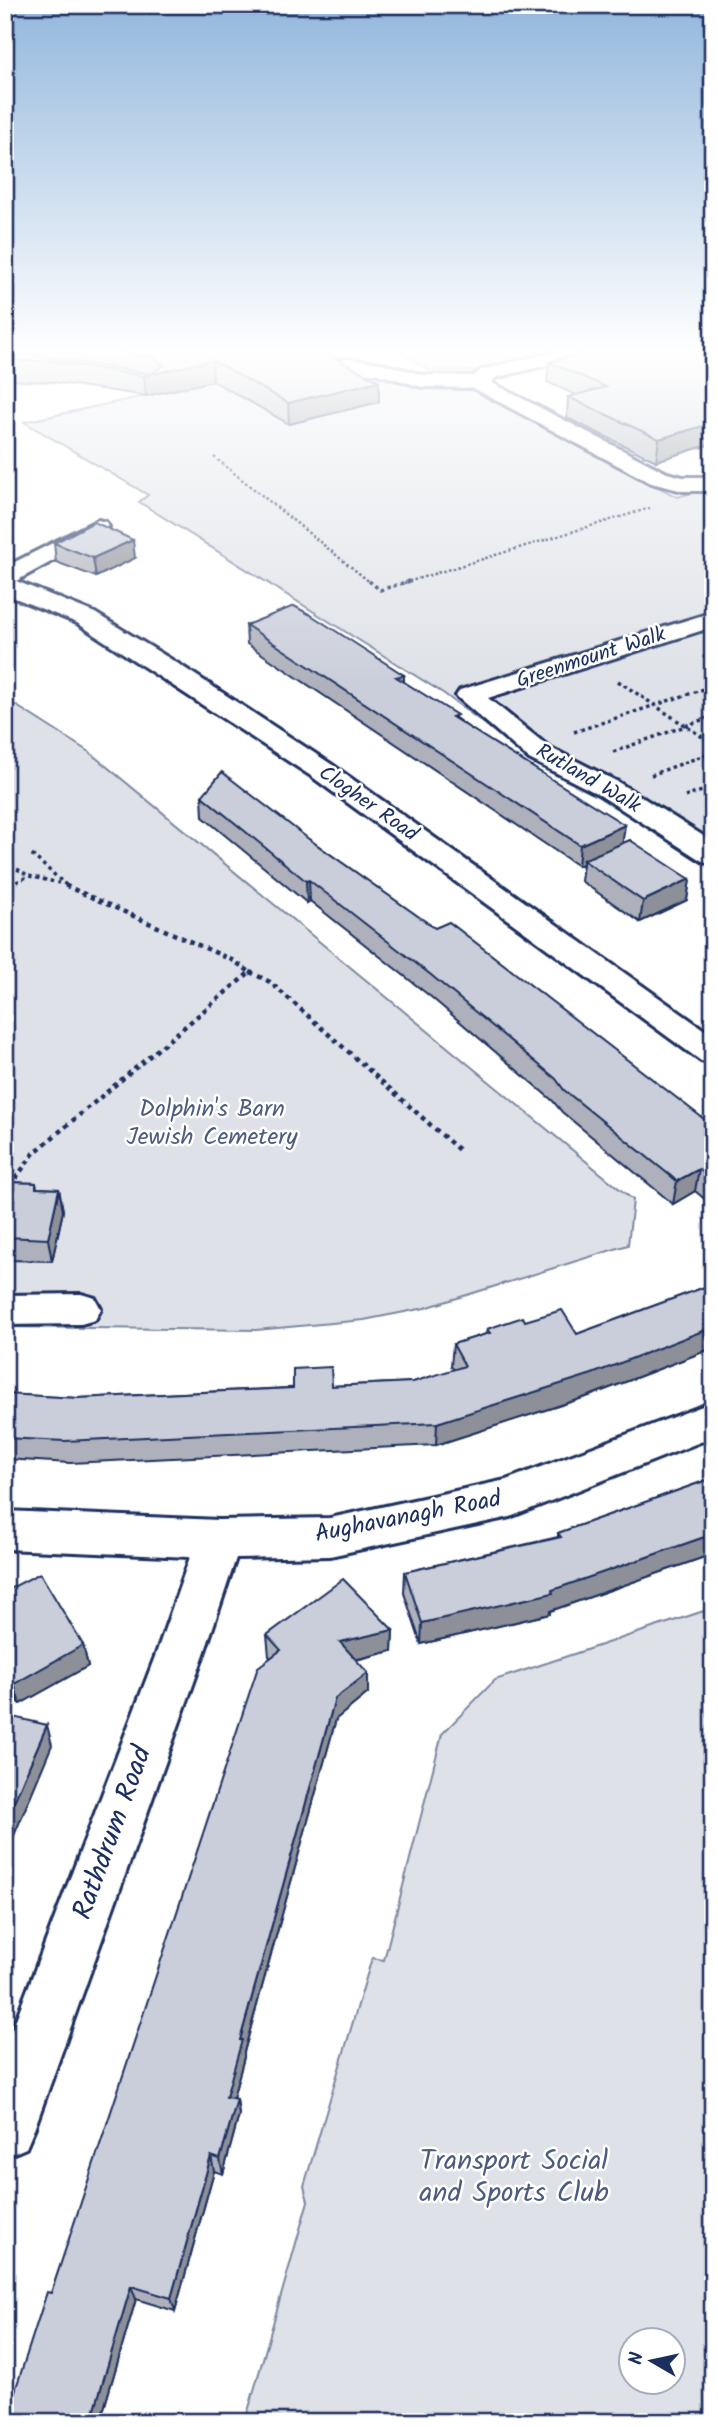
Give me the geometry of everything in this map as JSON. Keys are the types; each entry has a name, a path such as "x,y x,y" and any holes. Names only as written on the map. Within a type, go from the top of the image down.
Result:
{"street":[{"path":"624,460 659,478 683,484 713,484"},
{"path":"5,577 98,527"},
{"name":"Clogher Road","path":"5,585 86,618 190,683 321,770 713,1053"},
{"name":"Greenmount Walk","path":"469,696 713,620"},
{"name":"Rutland Walk","path":"469,696 539,753 611,790 713,855"},
{"path":"5,1310 81,1309"},
{"name":"Aughavanagh Road","path":"5,1530 219,1539 330,1537 510,1498 713,1419"},
{"name":"Rathdrum Road","path":"5,2127 180,1654 219,1539"}],"path":[{"path":"218,460 380,590 652,508 641,502"},
{"path":"585,660 713,744"},
{"path":"529,745 713,686"},
{"path":"569,768 713,716"},
{"path":"611,790 713,752"},
{"path":"32,855 61,883"},
{"path":"5,862 29,876 61,883 233,961 270,982 461,1152"},
{"path":"5,888 29,876"},
{"path":"5,1193 34,1153 250,972"}],"green space":[{"path":"89,460 607,460 677,497 713,488 713,864 640,816 525,754 443,693 139,502 148,495"},
{"name":"Dolphin's Barn Jewish Cemetery","path":"9,701 89,752 633,1200 628,1245 425,1308 364,1320 256,1330 5,1327 5,705"},
{"name":"Transport Social and Sports Club","path":"713,1608 713,2422 245,2422 308,2201 304,2186 372,1958 384,1960 442,1734 495,1680"}],"building":[{"path":"94,522 133,540 93,558 54,543"},
{"path":"294,606 404,675 396,677 457,715 452,717 625,825 580,845 246,625"},
{"path":"222,772 310,840 435,928 449,922 713,1126 713,1180 699,1169 677,1181 564,1090 556,1079 431,975 309,880 306,881 202,796"},
{"path":"630,840 690,879 643,901 583,860"},
{"path":"5,1182 36,1183 36,1188 59,1189 48,1239 5,1237"},
{"path":"713,1284 713,1327 592,1374 437,1423 65,1441 5,1438 5,1394 78,1398 293,1388 293,1369 331,1367 332,1386 413,1382 465,1366 453,1344 490,1333 487,1329 523,1317 525,1321 562,1310 577,1334"},
{"path":"713,1478 713,1534 552,1590 553,1593 422,1623 405,1572 561,1537 558,1533"},
{"path":"40,1573 83,1645 14,1684 5,1668 5,1591"},
{"path":"343,1579 393,1630 340,1642 368,1673 335,1698 226,2097 237,2099 220,2159 211,2156 171,2298 131,2286 91,2422 5,2422 47,2292 51,2293 258,1667 281,1650 267,1635"},
{"path":"5,1715 47,1725 5,1822"}]}
